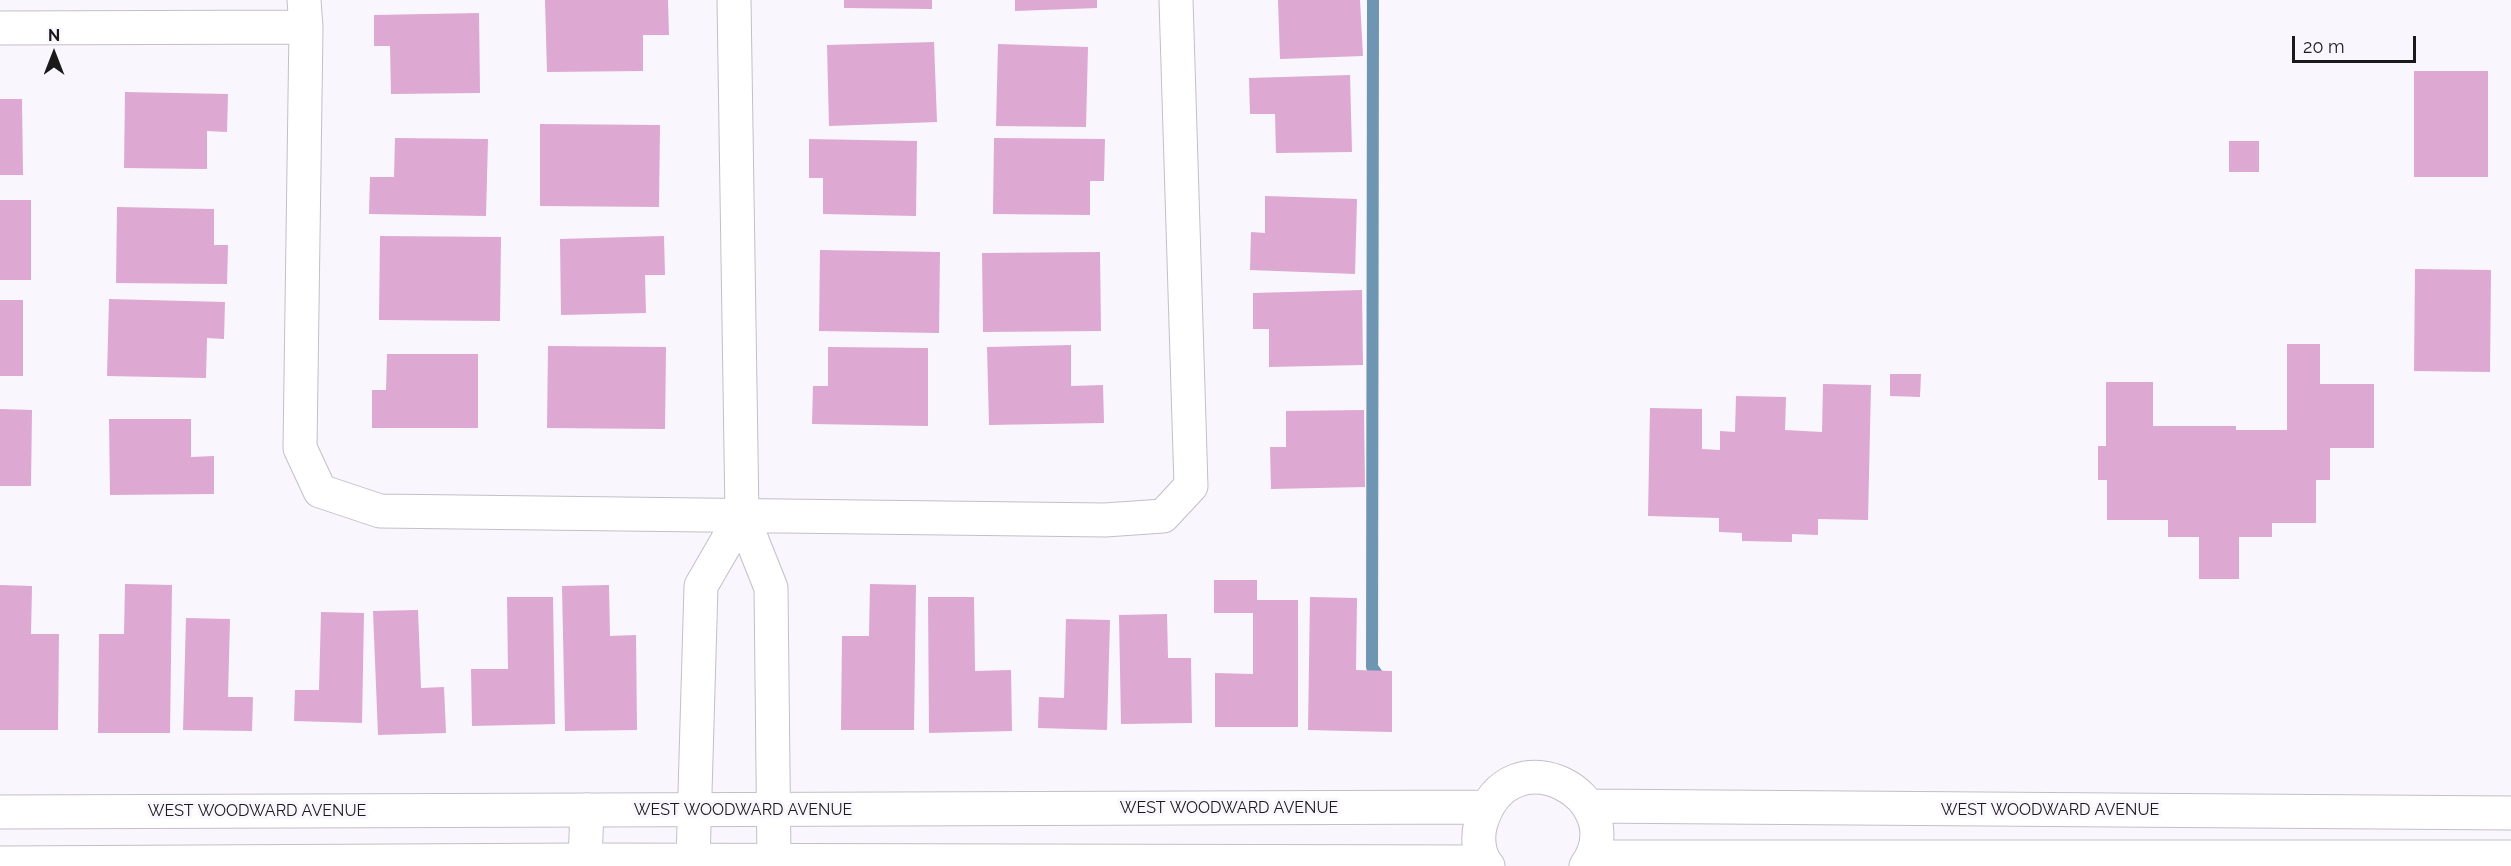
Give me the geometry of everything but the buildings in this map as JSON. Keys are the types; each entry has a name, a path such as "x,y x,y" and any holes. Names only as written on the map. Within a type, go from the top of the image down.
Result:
{"street":[{"path":"734,0 742,515 771,588 774,861"},
{"path":"0,28 305,14 300,448 320,491 380,511 1105,520 1163,516 1191,486 1176,0"},
{"path":"693,861 700,586 742,515"},
{"path":"0,863 585,860 1487,864 1478,836 1486,807 1497,793 1512,782 1546,777 1563,782 1578,792 1588,806 1595,828 1589,862 2511,857"},
{"name":"WEST WOODWARD AVENUE","path":"1588,806 2511,813"},
{"name":"WEST WOODWARD AVENUE","path":"0,812 1486,807"},
{"path":"585,860 587,810"}],"waterway":[{"path":"1373,0 1372,667 1384,684"}]}
